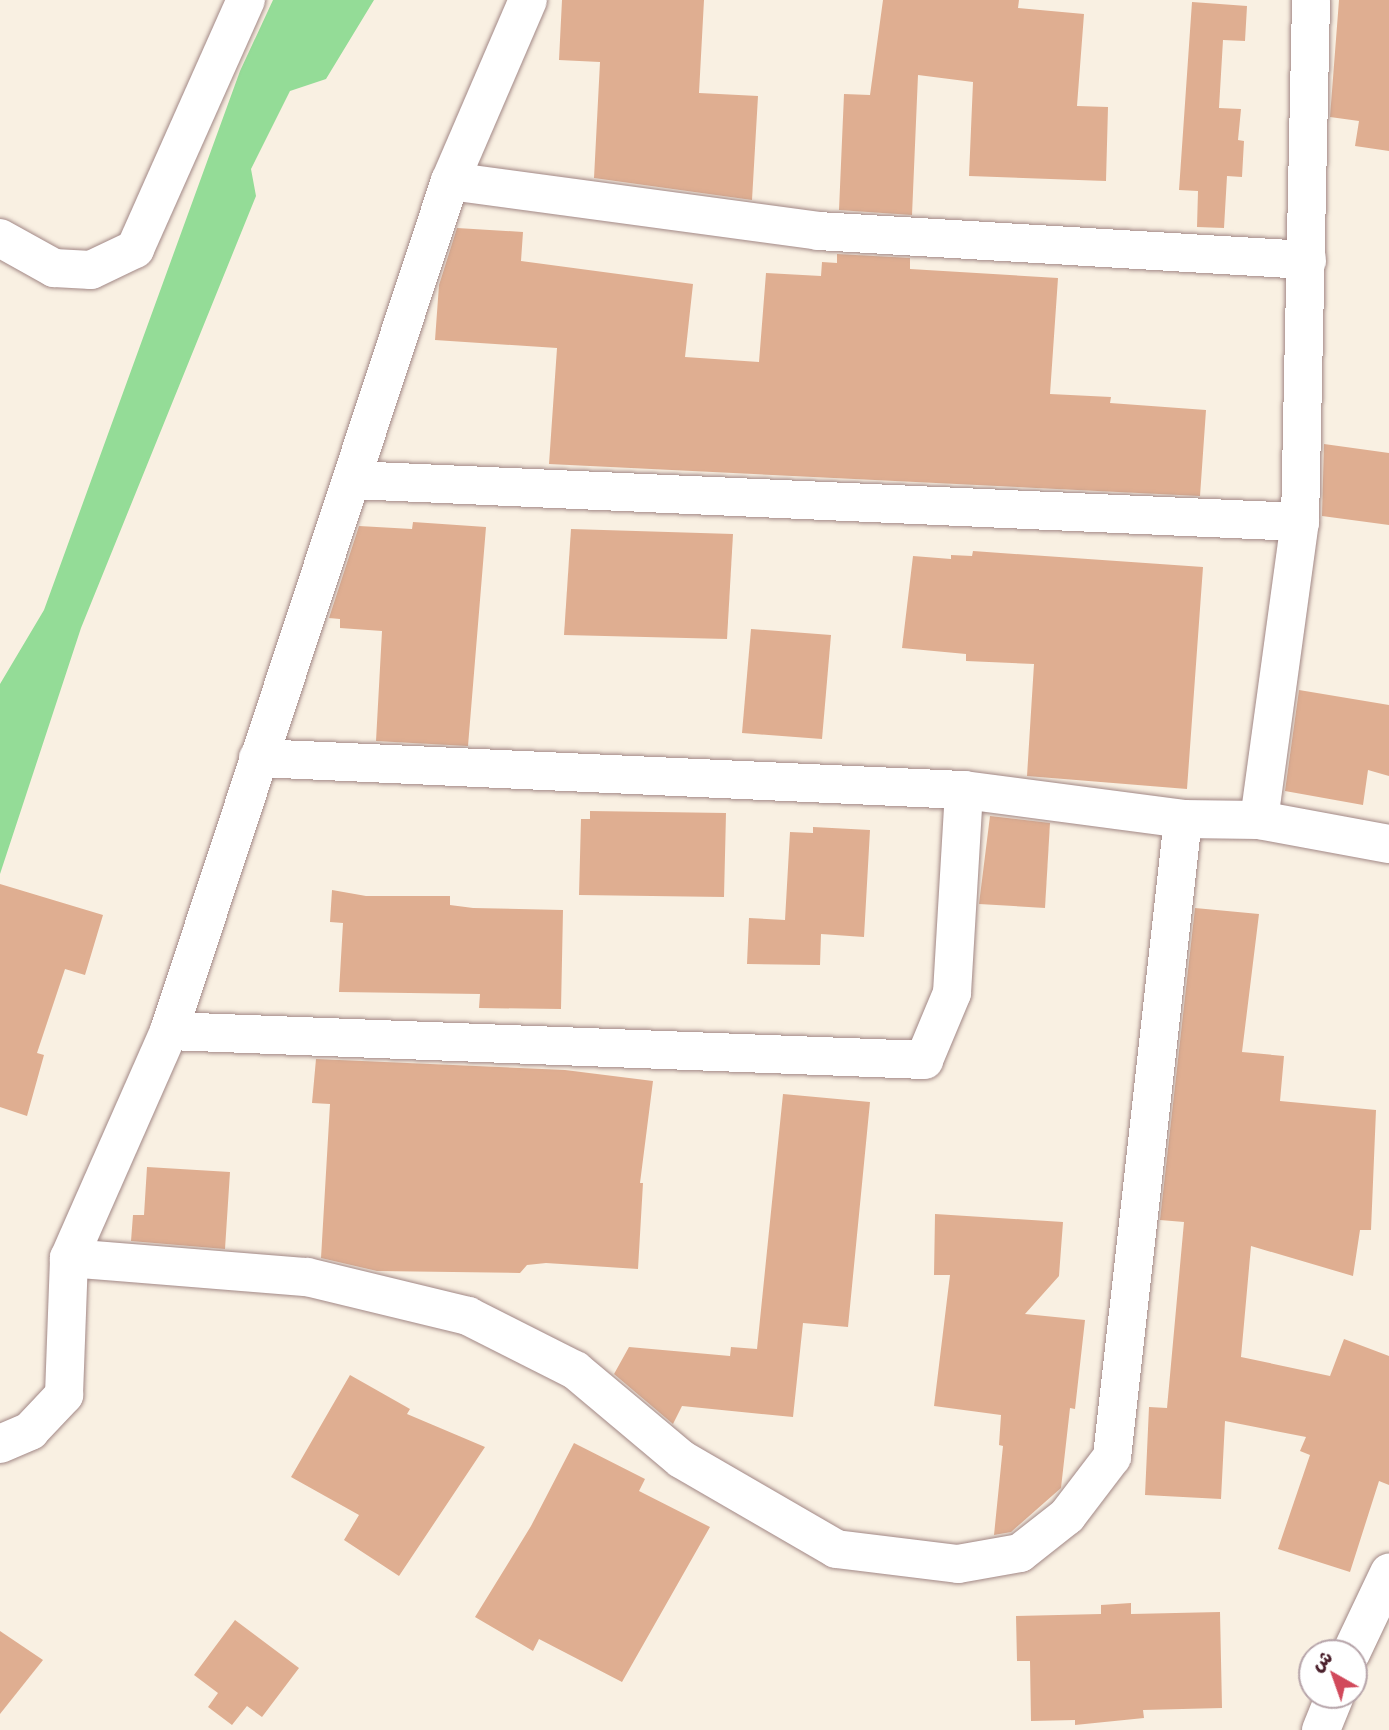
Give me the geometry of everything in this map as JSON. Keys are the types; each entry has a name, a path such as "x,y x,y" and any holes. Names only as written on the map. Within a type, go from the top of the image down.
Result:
{"street":[{"path":"0,238 54,268 91,270 135,249 246,0"},
{"path":"0,1444 30,1431 64,1395 69,1258 169,1031 450,181 528,0"},
{"path":"1259,820 1300,522 1311,0"},
{"path":"450,181 818,230 1307,260"},
{"path":"352,480 1300,522"},
{"path":"258,758 964,790 1182,819 1259,820 1389,844"},
{"path":"169,1031 925,1060 952,993 964,790"},
{"path":"69,1258 307,1277 468,1316 575,1370 681,1459 836,1549 958,1564 1020,1553 1066,1516 1112,1457 1182,819"},
{"path":"1358,1639 1389,1573"},
{"path":"1321,1730 1329,1709"}],"green space":[{"path":"273,0 374,0 326,79 290,91 251,169 256,196 81,628 0,874 0,684 44,610 240,71"}],"building":[{"path":"562,0 704,0 699,93 758,96 752,200 594,178 600,62 559,60"},
{"path":"883,0 1019,0 1018,8 1084,14 1077,106 1108,107 1106,181 969,176 973,82 918,75 912,215 839,210 844,94 870,95"},
{"path":"1339,0 1389,0 1389,151 1355,146 1359,121 1330,117"},
{"path":"1192,2 1247,6 1245,41 1223,40 1219,108 1241,109 1238,140 1244,141 1242,177 1227,176 1224,228 1197,227 1198,191 1179,190"},
{"path":"457,228 523,232 521,261 693,284 685,357 759,362 766,273 821,276 822,262 837,263 837,254 910,258 910,269 1058,278 1050,394 1111,397 1110,403 1206,410 1200,496 549,464 557,348 435,340 439,285"},
{"path":"1324,444 1389,453 1389,525 1322,516"},
{"path":"413,522 486,527 468,746 376,741 382,631 340,628 340,619 329,618 359,526 412,529"},
{"path":"571,529 733,534 727,639 564,635"},
{"path":"973,551 1203,567 1187,789 1027,776 1034,664 966,661 966,654 902,648 913,556 951,559 951,555 972,556"},
{"path":"751,629 831,635 822,739 742,733"},
{"path":"1299,690 1389,705 1389,776 1368,770 1363,805 1285,791"},
{"path":"590,811 726,813 724,897 579,895 581,819 590,819"},
{"path":"990,816 1050,823 1045,908 979,904"},
{"path":"813,827 870,830 864,937 821,934 820,965 747,964 749,918 785,920 790,832 813,833"},
{"path":"0,884 103,915 85,975 65,969 37,1053 44,1055 27,1116 0,1107"},
{"path":"332,890 366,896 450,896 450,905 473,908 563,910 561,1009 479,1008 480,994 339,992 343,923 330,922"},
{"path":"1195,908 1259,914 1242,1052 1284,1056 1280,1101 1376,1110 1371,1230 1360,1230 1353,1276 1251,1246 1241,1357 1330,1376 1344,1339 1389,1356 1389,1485 1379,1481 1350,1572 1278,1549 1310,1455 1300,1451 1306,1437 1225,1421 1221,1499 1145,1495 1149,1407 1167,1408 1184,1222 1160,1220"},
{"path":"316,1059 565,1070 653,1081 640,1183 643,1183 638,1269 546,1263 527,1265 520,1273 377,1271 321,1258 330,1104 312,1103"},
{"path":"783,1094 870,1102 848,1327 803,1323 793,1417 682,1406 673,1424 614,1374 629,1347 730,1356 731,1347 757,1349"},
{"path":"147,1167 230,1172 225,1249 131,1241 133,1215 144,1215"},
{"path":"935,1214 1063,1222 1059,1276 1025,1314 1085,1320 1075,1409 1070,1408 1061,1488 1011,1532 994,1535 1003,1446 999,1445 1001,1415 934,1406 950,1275 934,1275"},
{"path":"350,1375 410,1409 407,1414 485,1447 399,1576 344,1540 359,1515 291,1477"},
{"path":"574,1443 645,1479 639,1491 710,1527 622,1682 539,1639 533,1651 475,1617 531,1526"},
{"path":"1131,1603 1131,1614 1220,1612 1222,1708 1143,1710 1144,1718 1075,1725 1075,1720 1031,1721 1030,1661 1017,1661 1016,1616 1101,1614 1101,1605"},
{"path":"235,1620 299,1668 262,1717 247,1706 232,1725 208,1707 218,1693 194,1675"},
{"path":"0,1631 43,1660 0,1714"}]}
